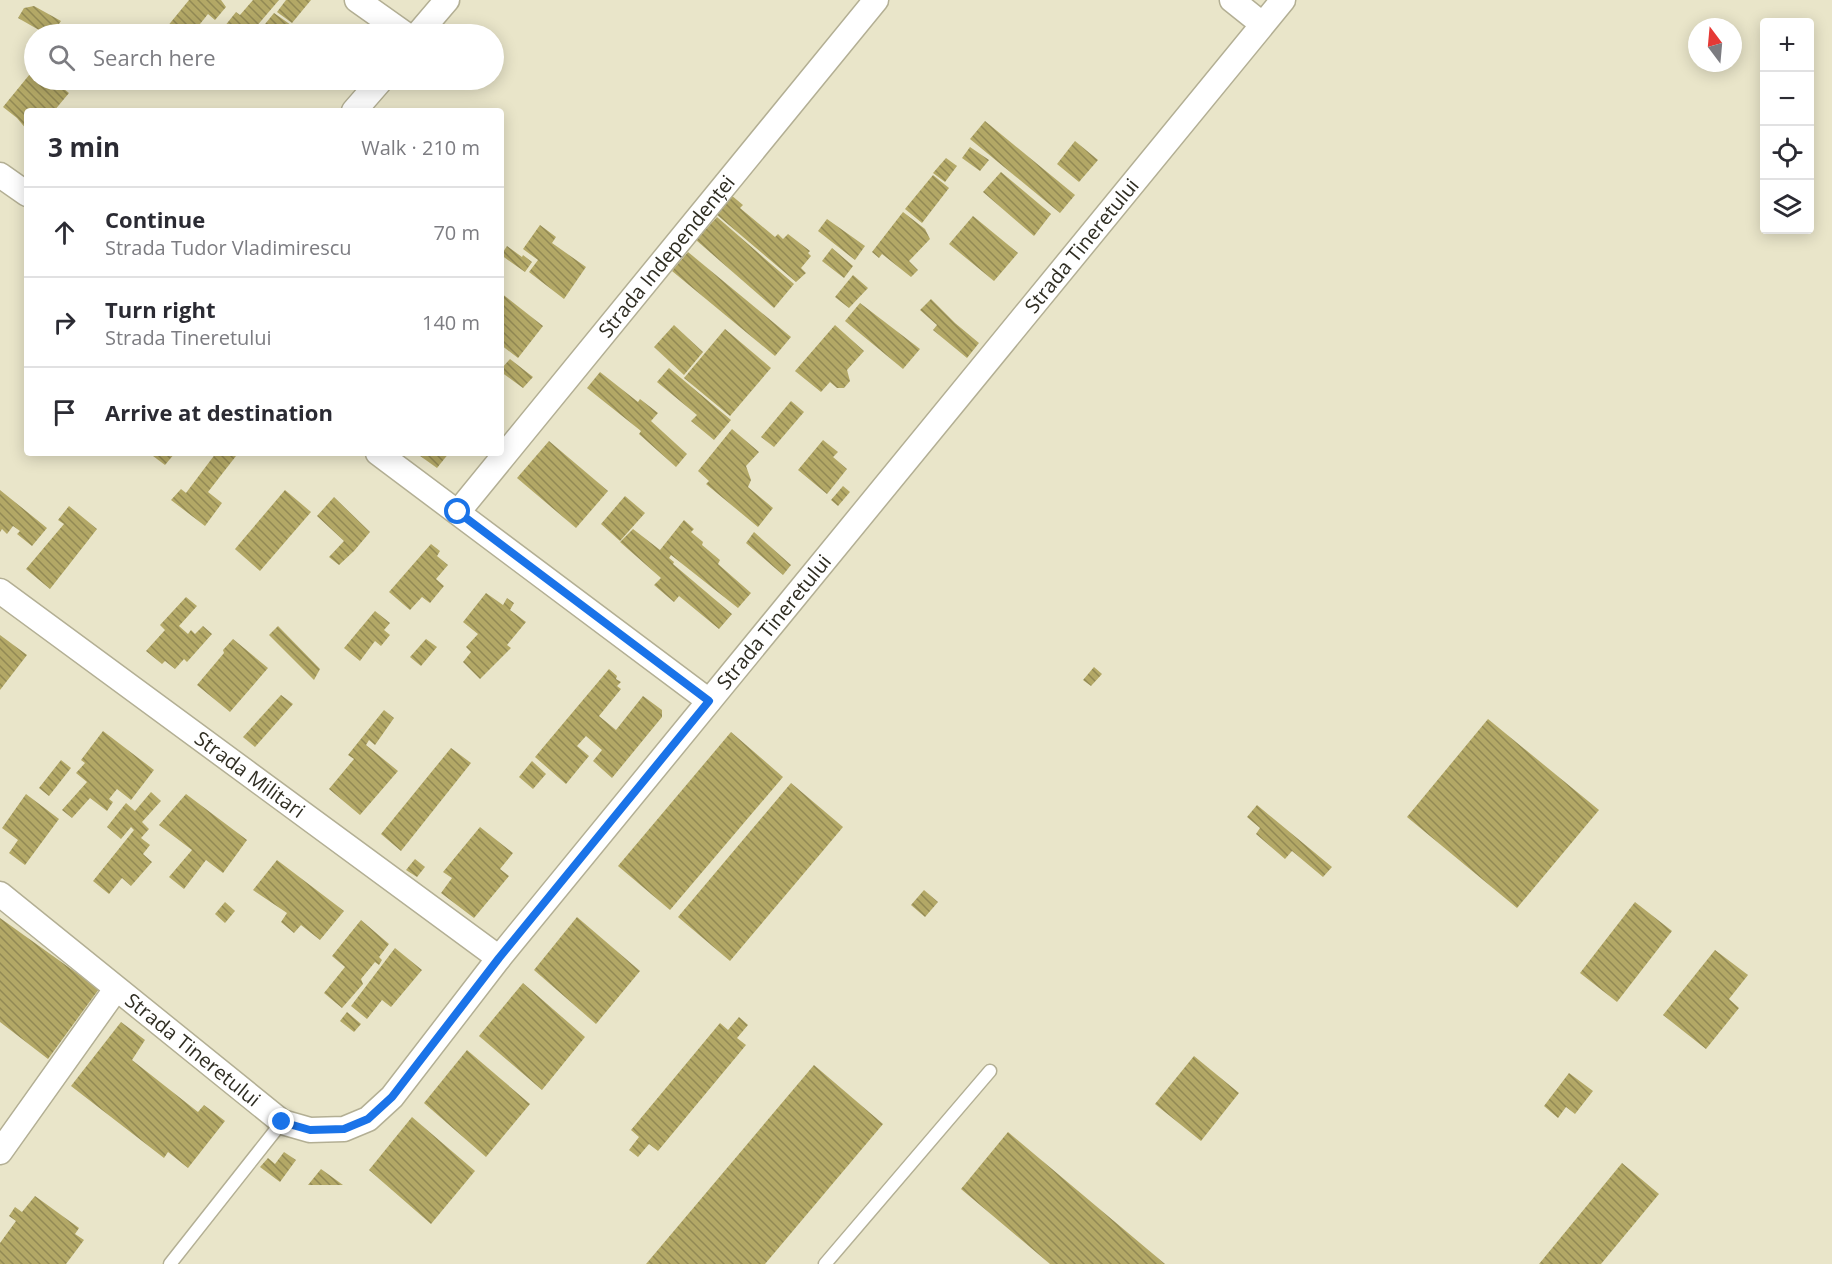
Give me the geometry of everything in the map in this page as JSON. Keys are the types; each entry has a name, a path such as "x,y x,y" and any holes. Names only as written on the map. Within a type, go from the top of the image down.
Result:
{"street":[{"path":"357,0 391,24"},
{"path":"427,24 447,0"},
{"name":"Strada Independenței","path":"504,456 876,0"},
{"path":"1232,0 1262,24"},
{"name":"Strada Tineretului","path":"0,894 282,1122 310,1130 344,1129 368,1119 392,1097 499,958 1283,0"},
{"path":"357,108 372,90"},
{"path":"0,175 24,193"},
{"path":"382,456 709,701"},
{"name":"Strada Independenței","path":"458,512 504,456"},
{"name":"Strada Militari","path":"0,591 499,958"},
{"path":"0,1152 116,989"}],"lane":[{"path":"825,1264 990,1071"},
{"path":"170,1264 282,1122"}],"building":[{"path":"189,0 221,0 226,7 215,20 208,14 200,24 169,24"},
{"path":"253,0 279,0 259,24 226,24 236,12 240,15"},
{"path":"286,0 311,0 292,23 277,12"},
{"path":"34,6 61,21 59,24 28,24 18,18 24,8"},
{"path":"274,13 290,24 265,24"},
{"path":"24,81 24,90 65,90 69,93 56,108 24,108 24,126 3,107"},
{"path":"985,121 1075,195 1060,213 970,139"},
{"path":"1075,141 1098,160 1079,182 1057,164"},
{"path":"970,147 989,160 980,171 962,158"},
{"path":"946,158 957,166 945,182 933,173"},
{"path":"1001,172 1051,214 1034,236 983,192"},
{"path":"933,175 949,188 922,223 905,209"},
{"path":"731,195 743,205 740,208 775,237 778,234 783,239 788,234 810,251 808,253 811,256 801,268 806,273 796,282 716,214"},
{"path":"903,212 925,229 930,239 909,261 918,270 911,277 882,254 879,258 872,252"},
{"path":"973,216 1018,253 994,281 949,244"},
{"path":"717,217 794,284 774,308 696,240"},
{"path":"827,219 865,246 855,260 818,231"},
{"path":"540,225 556,237 552,243 586,267 564,299 529,272 538,260 523,249"},
{"path":"507,246 532,262 525,272 504,257"},
{"path":"832,248 853,266 844,278 822,261"},
{"path":"688,252 791,337 775,356 672,271"},
{"path":"853,275 868,288 849,308 835,297"},
{"path":"504,295 543,326 518,358 504,347"},
{"path":"931,299 979,343 967,358 933,330 937,325 920,310"},
{"path":"860,303 920,349 903,369 845,321"},
{"path":"674,325 703,352 684,375 654,347"},
{"path":"835,325 864,351 847,370 850,381 844,388 837,388 830,382 821,392 795,371"},
{"path":"725,329 771,368 730,416 684,378"},
{"path":"510,359 533,377 523,388 504,374 504,366"},
{"path":"669,368 731,420 714,440 691,421 697,415 657,382"},
{"path":"600,372 638,402 640,399 658,413 651,421 687,454 676,467 639,434 641,431 587,388"},
{"path":"791,401 804,412 774,447 761,437"},
{"path":"732,429 759,452 746,466 751,480 748,487 773,508 758,527 706,484 709,481 698,471"},
{"path":"823,440 838,452 833,457 847,469 827,494 798,470"},
{"path":"549,441 608,491 576,528 517,478"},
{"path":"153,456 172,456 165,465"},
{"path":"214,456 236,456 208,492 222,503 205,526 171,500 181,489 186,493"},
{"path":"420,456 447,456 437,468"},
{"path":"843,486 850,492 838,506 831,500"},
{"path":"0,490 47,528 32,546 17,534 20,531 13,526 7,534 2,529 0,532"},
{"path":"285,490 311,512 260,571 235,549"},
{"path":"625,496 645,513 620,541 601,524"},
{"path":"334,497 370,532 339,565 329,557 344,541 317,516"},
{"path":"69,506 97,529 50,589 26,569 64,524 58,520"},
{"path":"684,520 694,529 691,532 703,542 702,545 720,560 718,564 751,593 738,608 671,555 669,558 674,562 673,564 732,614 719,629 679,596 674,602 654,585 661,578 620,542 633,529 660,550"},
{"path":"754,532 791,565 783,575 746,543"},
{"path":"431,544 440,551 437,556 448,565 436,579 444,586 430,603 422,597 410,610 389,592"},
{"path":"486,593 503,605 507,598 514,603 510,610 526,622 507,645 511,648 480,679 463,662 471,652 466,647 478,634 463,622"},
{"path":"186,597 197,606 179,626 188,634 191,630 195,634 203,626 212,634 187,662 184,659 175,669 165,661 162,664 146,651 165,630 160,625"},
{"path":"375,611 390,623 384,630 390,635 381,646 375,641 360,661 344,648"},
{"path":"278,626 320,669 314,680 269,635"},
{"path":"0,635 27,655 0,690"},
{"path":"233,639 268,668 230,712 197,685"},
{"path":"426,639 437,647 421,666 410,657"},
{"path":"1094,667 1102,674 1091,686 1083,680"},
{"path":"609,669 621,682 617,686 621,689 599,716 616,730 643,696 662,710 662,717 612,778 593,761 602,750 586,736 577,746 589,756 566,784 535,757"},
{"path":"281,695 293,704 255,747 243,737"},
{"path":"384,710 394,718 375,745 369,740 366,745 398,771 360,815 329,789 354,759 348,755"},
{"path":"1488,719 1599,810 1517,908 1407,817"},
{"path":"103,731 154,770 131,800 117,789 109,799 113,802 107,811 90,798 72,818 62,810 87,782 76,773 85,763 81,760"},
{"path":"731,732 783,777 670,910 618,866"},
{"path":"451,748 471,763 401,851 381,834"},
{"path":"61,760 71,768 49,796 39,788"},
{"path":"532,761 546,774 533,789 519,777"},
{"path":"791,783 843,827 730,961 678,917"},
{"path":"151,792 161,801 142,822 149,829 141,838 150,845 143,854 152,862 131,886 122,878 109,894 93,881 134,830 131,827 121,839 107,827 126,803 135,811"},
{"path":"26,794 59,819 25,865 9,853 18,840 2,828"},
{"path":"186,794 247,840 223,873 206,860 184,889 169,877 192,850 159,825"},
{"path":"1257,805 1332,867 1323,877 1292,851 1285,859 1256,834 1260,828 1247,817"},
{"path":"480,827 513,853 500,869 509,876 474,918 441,893 452,878 443,872"},
{"path":"415,859 425,867 417,877 406,870"},
{"path":"277,860 344,911 320,940 301,925 294,933 281,922 287,913 253,890"},
{"path":"924,890 938,902 925,917 911,905"},
{"path":"225,902 235,911 225,923 215,914"},
{"path":"1635,902 1672,931 1617,1002 1580,973"},
{"path":"577,917 640,971 596,1024 534,970"},
{"path":"0,918 99,989 48,1059 0,1022"},
{"path":"361,920 389,944 379,957 382,960 379,965 375,962 361,979 363,984 342,1008 324,993 345,967 332,956"},
{"path":"395,948 422,970 391,1007 382,1000 367,1019 351,1006"},
{"path":"1715,950 1748,975 1729,999 1739,1008 1706,1049 1663,1015"},
{"path":"523,983 585,1037 542,1090 479,1036"},
{"path":"347,1012 361,1024 354,1032 340,1021"},
{"path":"739,1017 748,1025 737,1038 746,1045 658,1151 649,1144 638,1157 629,1150 639,1137 631,1130 720,1023 728,1030"},
{"path":"121,1022 145,1040 132,1060 198,1112 204,1105 225,1121 188,1168 168,1152 164,1158 71,1086"},
{"path":"467,1050 530,1104 486,1157 424,1103"},
{"path":"1194,1056 1239,1093 1201,1141 1155,1104"},
{"path":"814,1065 883,1124 765,1264 646,1264"},
{"path":"1569,1073 1593,1091 1575,1114 1566,1107 1558,1118 1544,1106"},
{"path":"412,1117 475,1171 431,1224 369,1170"},
{"path":"1008,1132 1165,1264 1050,1264 961,1189"},
{"path":"284,1152 296,1160 280,1182 260,1167 268,1158 275,1164"},
{"path":"1622,1163 1659,1194 1601,1264 1539,1264"},
{"path":"321,1169 343,1185 308,1185"},
{"path":"35,1196 79,1228 75,1234 84,1240 66,1264 0,1264 0,1243 16,1221 9,1216 15,1207 22,1212"}],"route":[{"path":"282,1122 310,1130 344,1129 368,1119 392,1097 499,958 709,701 458,512"}]}
